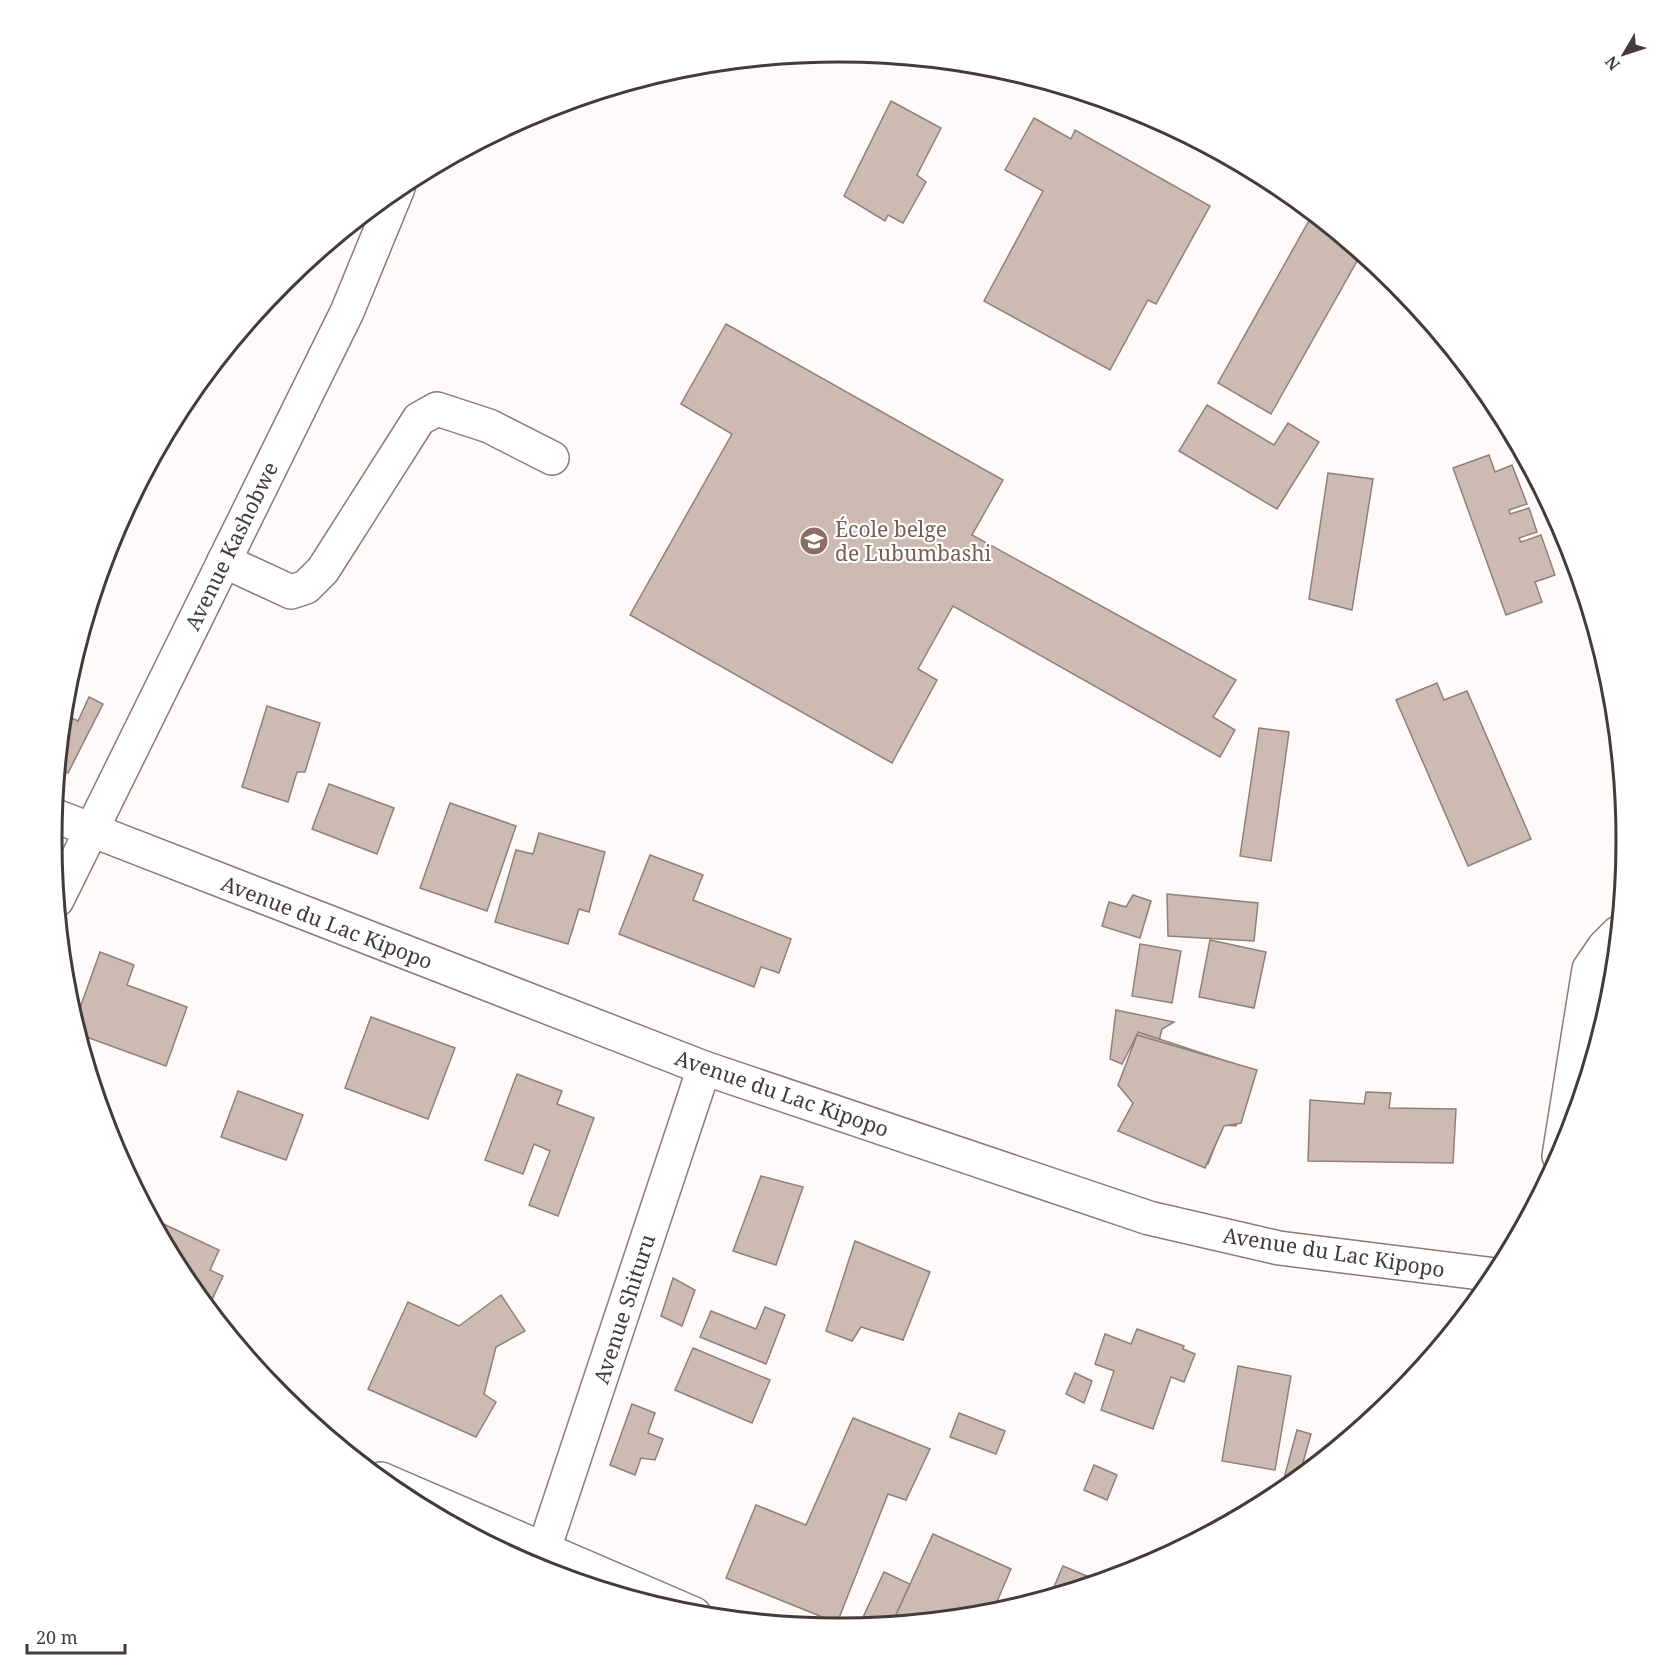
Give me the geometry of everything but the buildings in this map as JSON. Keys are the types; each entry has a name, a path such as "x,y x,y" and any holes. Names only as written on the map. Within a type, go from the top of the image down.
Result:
{"street":[{"name":"Avenue Kashobwe","path":"63,888 346,312 391,206"},
{"path":"224,561 291,592 306,587 323,570 419,419 437,409 489,426 552,458"},
{"name":"Avenue du Lac Kipopo","path":"62,819 704,1068 1149,1218 1279,1248 1484,1273"},
{"path":"1566,1115 1589,969 1610,941"},
{"name":"Avenue Shituru","path":"544,1549 704,1068"},
{"path":"428,1499 645,1593"}],"place":[{"name":"École belge de Lubumbashi","path":"814,541"}]}
